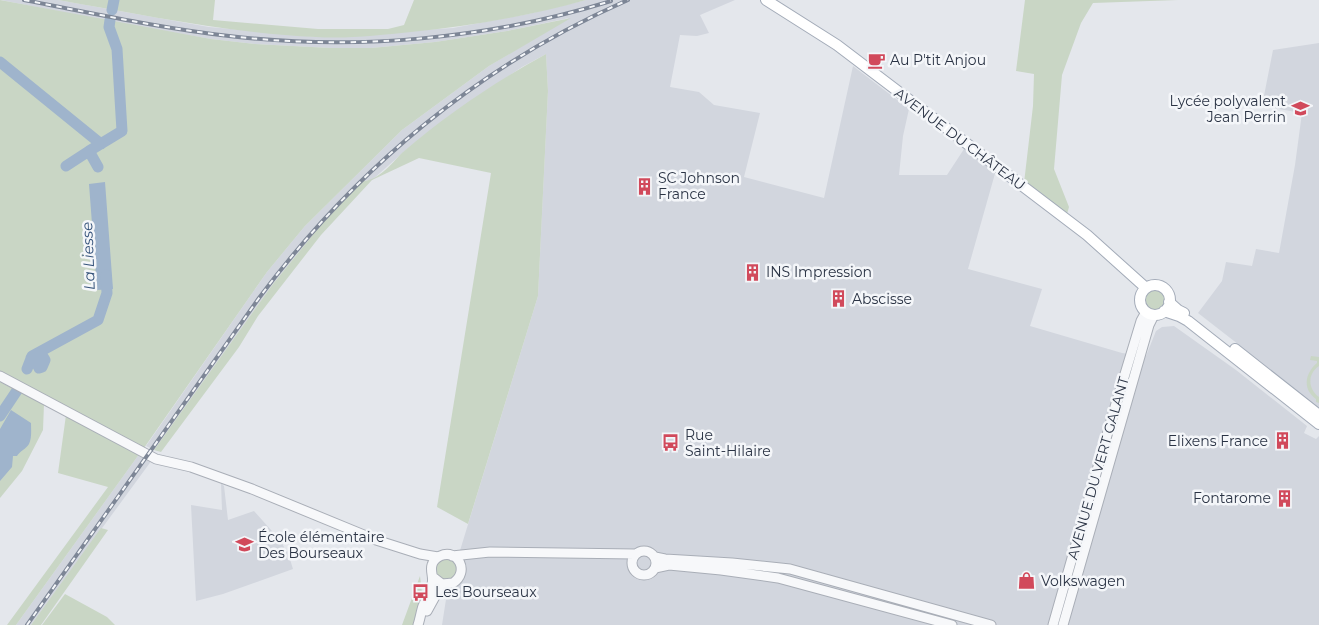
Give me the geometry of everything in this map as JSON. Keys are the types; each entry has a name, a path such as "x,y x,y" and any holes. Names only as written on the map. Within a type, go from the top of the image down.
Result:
{"main road":[{"name":"AVENUE DU CHÂTEAU","path":"766,0 837,44 1087,235 1146,288"},
{"path":"1319,415 1202,324 1178,310 1169,302 1167,292 1163,288 1151,286 1142,292 1140,302 1150,314 1164,311 1179,316 1319,424"},
{"path":"1164,311 1169,302"}],"street":[{"name":"AVENUE DU VERT GALANT","path":"1053,625 1141,321 1150,314"},
{"name":"AVENUE DU VERT GALANT","path":"1063,625 1150,314"},
{"path":"0,376 128,442 152,457 191,467 252,489 376,540 420,554 438,557 486,552 635,554 645,551 664,560 732,562 790,570 991,625"},
{"path":"433,577 439,583 451,584 457,580 462,569 472,558 486,552"},
{"path":"419,625 423,606 432,586 433,577 431,567 420,554"},
{"path":"596,554 632,564"},
{"path":"635,554 632,564 636,572 644,574 650,573 655,568 655,557"},
{"path":"452,556 458,560 462,569"},
{"path":"431,567 438,557"},
{"path":"655,568 669,566 721,570 778,578 952,625"},
{"path":"419,625 436,594 445,585"}],"shaded area":[{"path":"1,0 58,0 209,27 318,37 453,28 528,14 586,0 735,0 700,15 709,33 697,36 680,35 670,87 699,92 714,105 760,113 744,177 824,198 853,66 909,109 903,136 899,175 947,175 966,146 996,170 968,269 1042,289 1030,326 1122,353 1146,356 1156,331 1162,327 1174,326 1236,370 1307,426 1304,433 1316,439 1319,436 1319,625 442,625 447,593 538,296 548,91 546,54 522,67 461,108 406,150 372,180 363,181 320,226 273,284 154,450 146,446 267,272 305,226 402,130 489,66 569,18 507,31 435,42 371,48 331,48 255,44 211,39"},
{"path":"1319,43 1319,407 1198,313 1222,281 1226,262 1252,266 1256,249 1279,253 1295,165 1302,113 1262,106 1273,50"},
{"path":"140,453 152,460 31,625 16,625"},
{"path":"221,483 224,486 228,520 254,511 280,540 284,547 283,550 290,552 289,556 293,569 223,594 196,601 191,505 222,510"}],"green space":[{"path":"0,0 211,39 255,44 331,48 371,48 435,42 507,31 571,18 489,66 402,130 305,226 267,272 144,448 0,372"},
{"path":"58,0 215,0 213,20 318,29 388,29 404,25 414,0 586,0 521,16 455,27 364,36 316,37 251,32"},
{"path":"1025,0 1178,0 1093,3 1081,23 1062,75 1054,169 1069,207 1067,214 1024,183 1033,106 1034,74 1016,71"},
{"path":"546,54 548,91 538,296 468,524 437,507 491,173 419,158 372,180 321,235 258,316 239,347 161,452 154,450 273,284 320,226 363,181 379,175 436,125 471,100"},
{"path":"1155,289 1165,296 1166,300 1159,310 1155,311 1145,304 1144,300 1151,290"},
{"path":"1311,356 1319,357 1319,366 1312,373 1310,382 1315,394 1319,397 1319,403 1316,402 1307,386 1310,371 1317,363 1317,361 1310,360"},
{"path":"0,382 44,404 43,430 22,471 0,498"},
{"path":"66,415 140,453 16,625 7,625 108,487 58,473"},
{"path":"101,528 108,530 41,625 31,625"},
{"path":"446,559 454,562 457,570 454,578 446,581 438,578 435,570 438,562"},
{"path":"420,576 422,593 413,625 402,625"},
{"path":"65,594 107,617 115,625 42,625"}],"water":[{"path":"105,182 113,289 97,290 89,184"},
{"path":"11,410 31,423 31,439 29,444 17,456 13,456 12,467 0,481 0,429"}],"waterway":[{"name":"La Liesse","path":"112,10 114,0"},
{"name":"La Liesse","path":"98,167 89,151 122,131 117,49 109,27 110,20"},
{"name":"La Liesse","path":"0,62 101,144"},
{"path":"66,166 89,151"},
{"name":"La Liesse","path":"27,369 32,356 98,320 107,293 106,275"},
{"name":"La Liesse","path":"31,358 35,360 39,368 42,367 45,360 40,352"},
{"name":"La Liesse","path":"0,416 18,389"}],"railway":[{"path":"24,0 203,33 277,40 325,42 374,42 470,33 517,25 611,1"},
{"path":"27,625 259,298 337,206 379,164 424,125 472,89 522,56 574,26 628,0"}],"place":[{"name":"Au P'tit Anjou","path":"876,60"},
{"name":"Lycée polyvalent Jean Perrin","path":"1300,109"},
{"name":"SC Johnson France","path":"644,186"},
{"name":"INS Impression","path":"752,272"},
{"name":"Abscisse","path":"838,299"},
{"name":"Elixens France","path":"1282,441"},
{"name":"Rue Saint-Hilaire","path":"671,443"},
{"name":"Fontarome","path":"1285,498"},
{"name":"École élémentaire Des Bourseaux","path":"244,545"},
{"name":"Volkswagen","path":"1027,581"},
{"name":"Les Bourseaux","path":"421,592"}]}
